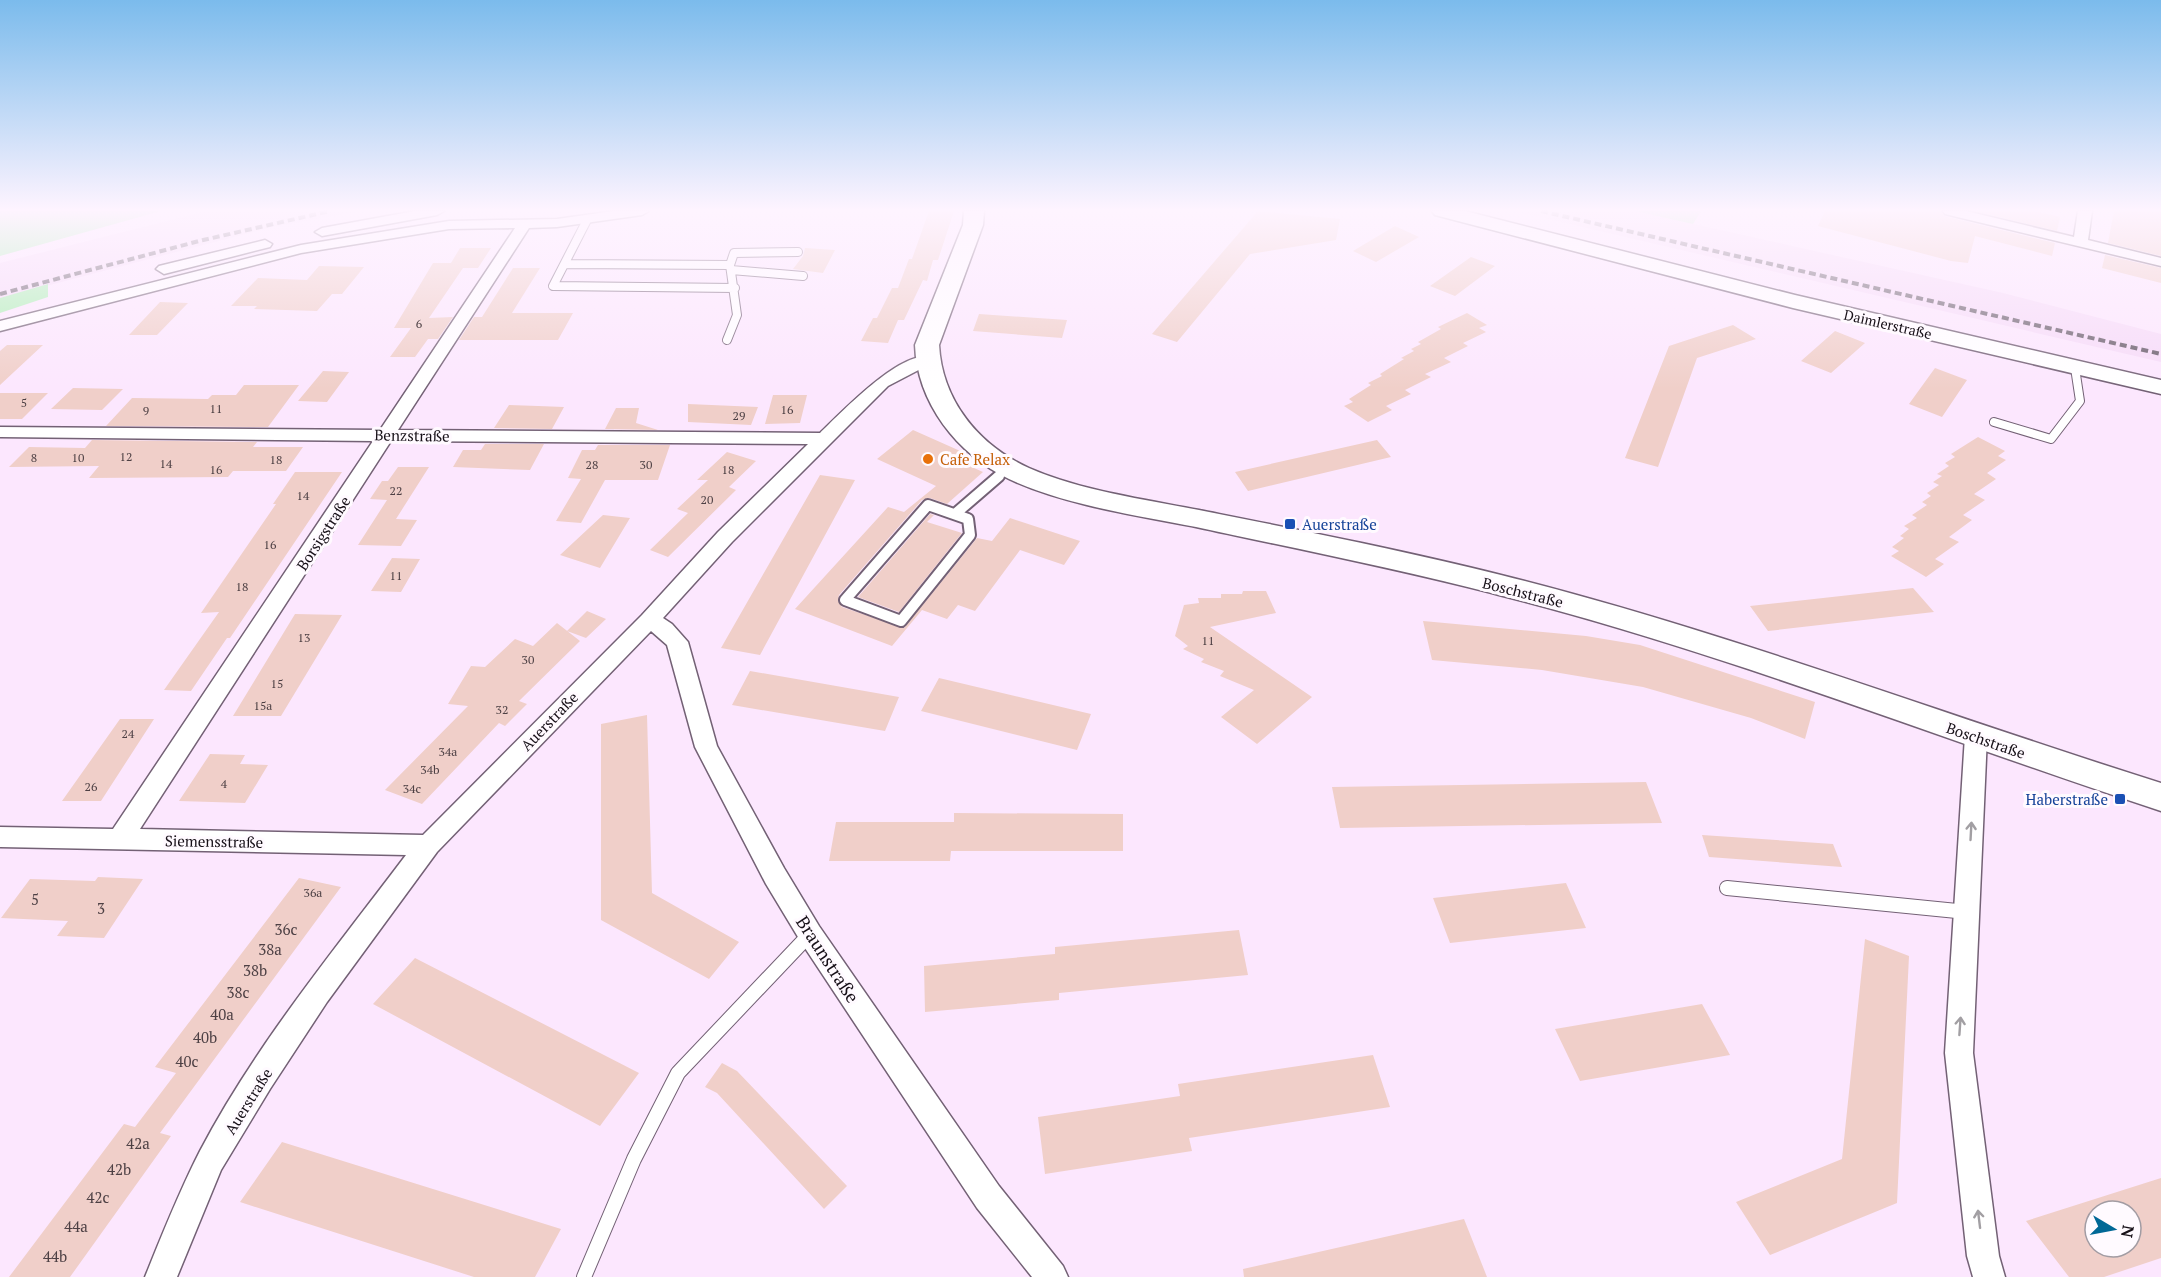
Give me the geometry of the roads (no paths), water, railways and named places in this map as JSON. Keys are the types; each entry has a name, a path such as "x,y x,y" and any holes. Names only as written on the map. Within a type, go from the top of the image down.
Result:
{"street":[{"path":"0,319 75,294 160,271"},
{"path":"0,326 217,271"},
{"name":"Borsigstraße","path":"120,839 494,271"},
{"path":"926,360 927,345 955,271"},
{"name":"Daimlerstraße","path":"1671,271 2161,387"},
{"name":"Auerstraße","path":"161,1277 188,1209 211,1160 260,1079 318,993 428,845 648,620 725,537 823,439 882,382 926,360"},
{"name":"Boschstraße","path":"926,360 939,400 956,423 976,445 1016,472 1076,492 1380,556 1539,595 1780,669 2161,797"},
{"name":"Benzstraße","path":"0,432 823,439"},
{"name":"Braunstraße","path":"648,620 665,629 676,642 706,747 775,876 810,933 988,1197 1052,1277"},
{"path":"1976,736 1959,1053 1983,1256 1989,1277"},
{"name":"Siemensstraße","path":"0,837 428,845"}],"lane":[{"path":"561,271 553,286 735,288"},
{"path":"728,340 737,315 735,288 731,271"},
{"path":"754,271 803,276"},
{"path":"1994,422 2051,439 2080,401 2075,368"},
{"path":"955,513 1009,467"},
{"path":"928,505 955,513 968,519 970,535 901,621 845,600 928,505"},
{"path":"1726,888 1968,912"},
{"path":"584,1277 634,1159 678,1073 810,933"}],"railway":[{"path":"0,294 88,271"},
{"path":"1799,271 2161,354"}],"place":[{"name":"Cafe Relax","path":"928,459"},
{"name":"Auerstraße","path":"1290,524"},
{"name":"Haberstraße","path":"2120,799"}]}
